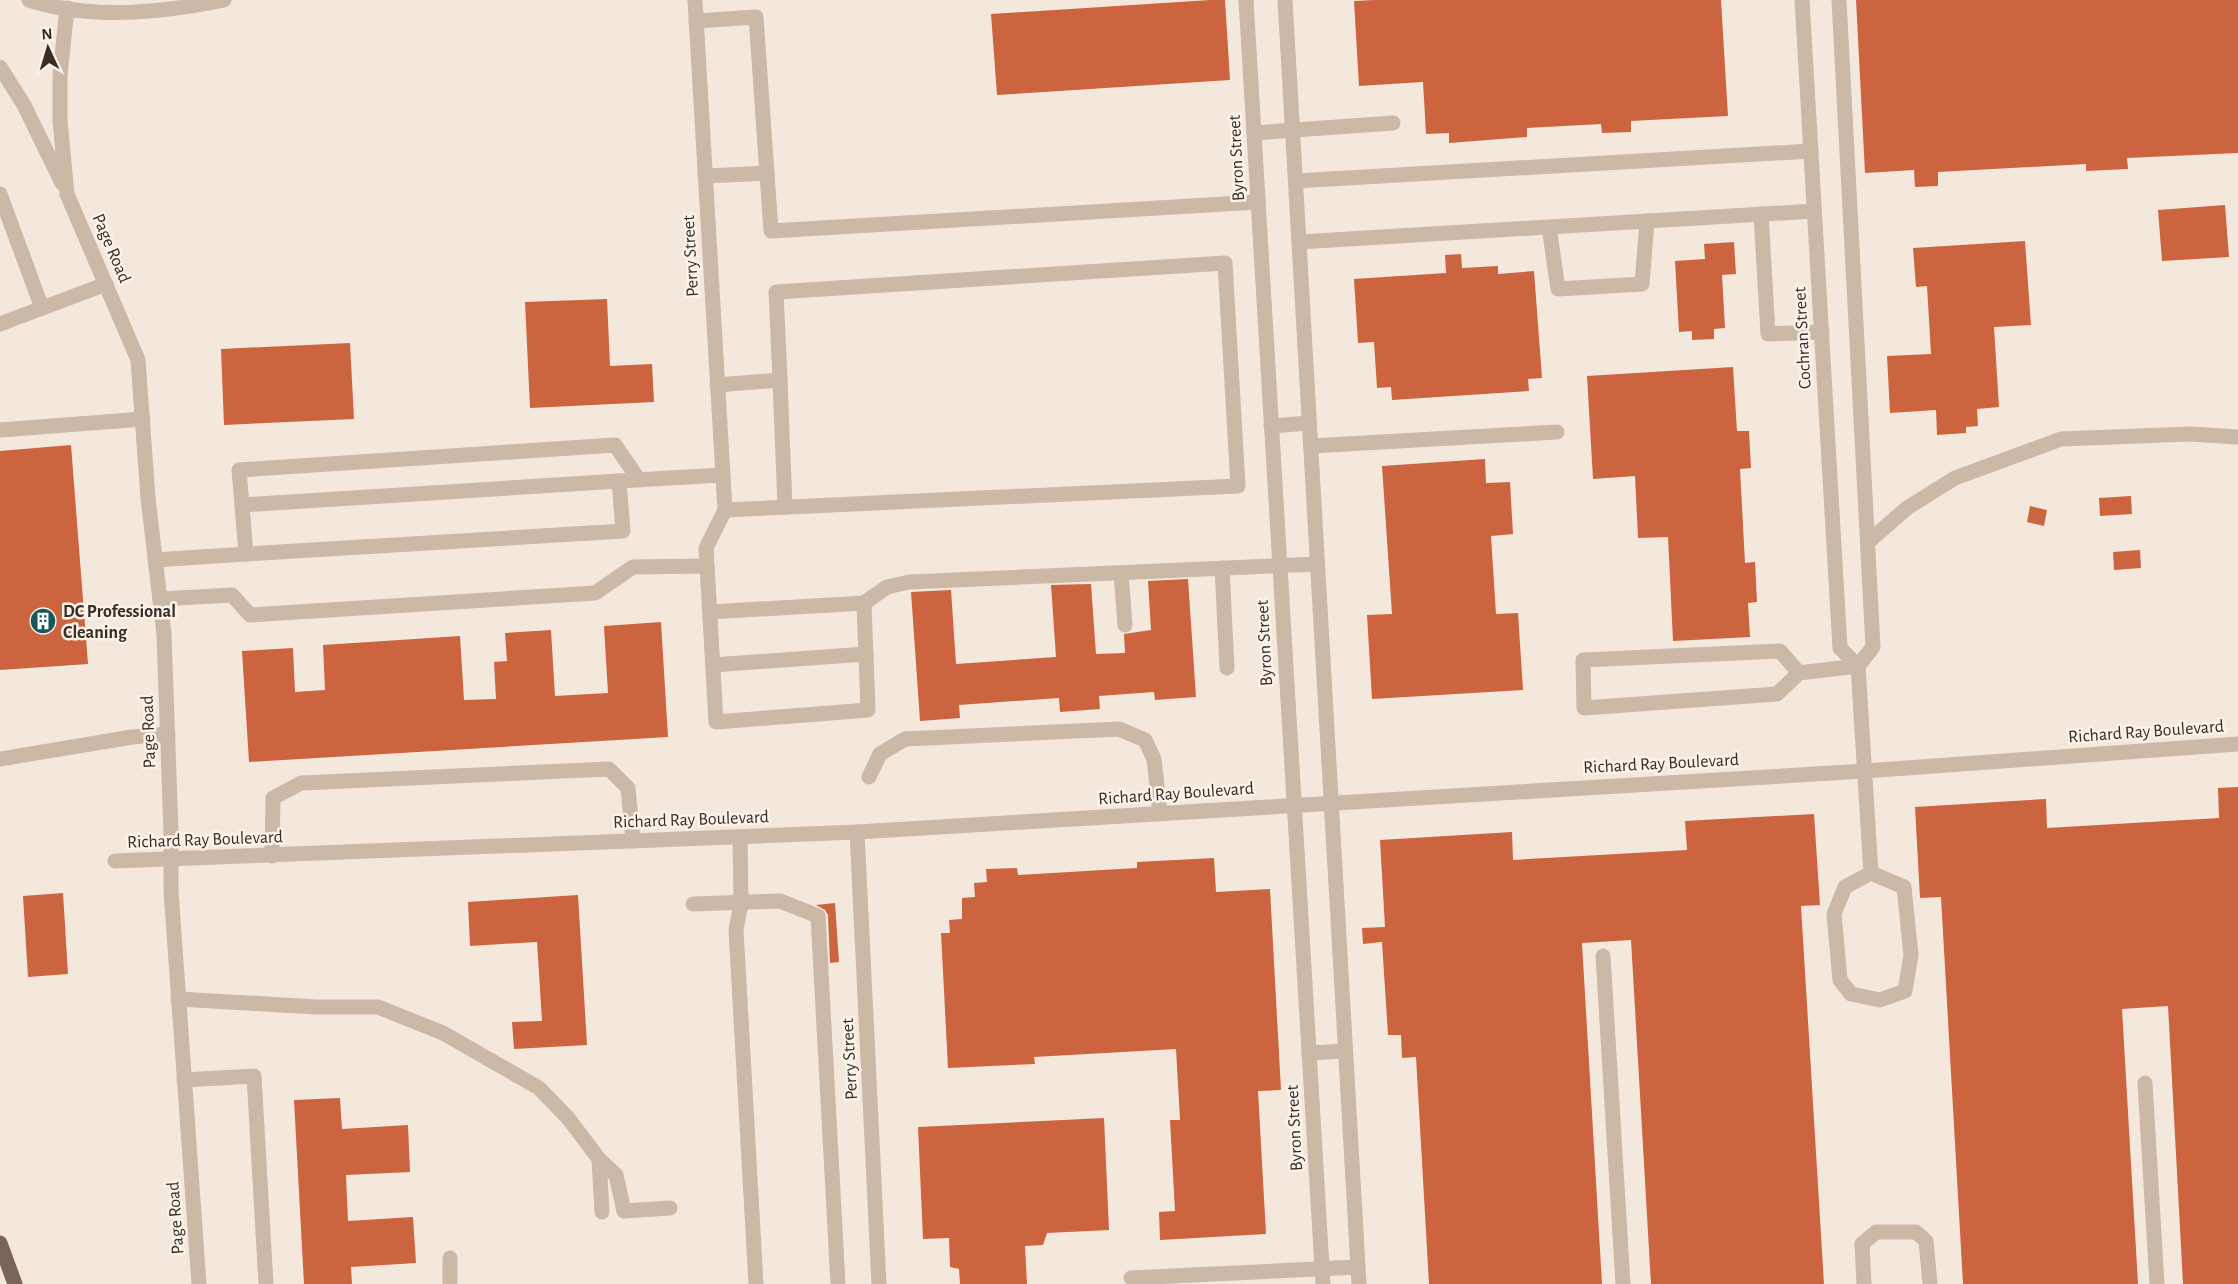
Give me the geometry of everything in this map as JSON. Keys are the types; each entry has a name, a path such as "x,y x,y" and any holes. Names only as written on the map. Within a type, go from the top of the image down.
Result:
{"main road":[{"path":"0,1243 15,1284"}],"street":[{"path":"29,0 67,8 123,12 176,10 224,0"},
{"name":"Perry Street","path":"695,0 724,510"},
{"name":"Byron Street","path":"1246,0 1323,1284"},
{"path":"1285,0 1359,1284"},
{"name":"Cochran Street","path":"1802,0 1840,648 1858,666"},
{"path":"1799,673 1780,651 1583,660 1584,708 1777,694 1799,673 1858,666 1874,647 1839,0"},
{"name":"Page Road","path":"67,8 60,76 60,121 67,194"},
{"path":"696,21 756,17 771,231 1258,202"},
{"name":"Page Road","path":"0,67 24,105 67,194 138,360 155,560 164,634 178,999 199,1284"},
{"path":"1254,133 1393,123"},
{"path":"1296,181 1811,151"},
{"path":"705,176 767,172"},
{"path":"0,194 42,308"},
{"path":"1299,242 1814,211"},
{"path":"1761,214 1768,334 1822,332"},
{"path":"1549,227 1558,290 1642,284 1647,221"},
{"path":"785,507 776,292 1225,263 1238,486 724,510 706,548 716,722 868,710 864,603"},
{"path":"0,324 105,284"},
{"path":"717,385 780,380"},
{"path":"0,430 143,419"},
{"path":"1271,426 1309,423"},
{"path":"1311,446 1557,432"},
{"path":"1868,542 1907,508 1955,478 2061,439 2190,434 2238,437"},
{"path":"246,554 239,470 615,445 639,480"},
{"path":"242,505 722,475"},
{"path":"155,560 623,531 619,481"},
{"path":"710,612 864,603 887,587 909,582 1317,564"},
{"path":"160,599 232,596 250,615 595,593 633,567 707,566"},
{"path":"1222,568 1227,668"},
{"path":"1120,573 1125,625"},
{"path":"713,665 866,654"},
{"path":"1858,666 1871,873"},
{"path":"869,777 880,754 905,739 1119,729 1145,740 1154,759 1160,813"},
{"path":"0,759 132,737 168,734"},
{"name":"Richard Ray Boulevard","path":"115,861 857,832 1865,771 2238,744"},
{"path":"272,856 273,798 302,783 609,769 628,788 633,841"},
{"name":"Perry Street","path":"857,832 879,1284"},
{"path":"740,837 741,903 736,930 756,1284"},
{"path":"1871,873 1904,887 1911,955 1905,991 1880,1000 1851,994 1840,980 1834,915 1845,887 1871,873"},
{"path":"693,904 780,901 818,916 838,1284"},
{"path":"1603,956 1623,1284"},
{"path":"178,999 317,1007 378,1007 443,1033 539,1088 568,1118 599,1159 616,1175 624,1211 670,1208"},
{"path":"1309,1053 1346,1051"},
{"path":"184,1080 254,1076 266,1284"},
{"path":"2145,1083 2157,1284"},
{"path":"599,1159 602,1212"},
{"path":"1864,1284 1862,1244 1876,1233 1896,1232 1916,1232 1926,1241 1930,1284"},
{"path":"450,1258 450,1284"},
{"path":"1131,1278 1358,1267"}],"building":[{"path":"1225,0 1230,80 997,95 991,14"},
{"path":"1721,0 1728,116 1631,121 1631,132 1602,133 1601,124 1527,128 1527,137 1449,143 1449,133 1426,134 1423,82 1359,86 1354,1"},
{"path":"1856,0 2238,0 2238,153 2127,158 2128,169 2086,171 2086,164 1938,172 1938,186 1915,187 1914,170 1865,173"},
{"path":"2225,205 2229,257 2162,261 2158,210"},
{"path":"2025,241 2031,325 1994,327 1999,407 1977,409 1978,426 1966,427 1966,433 1937,435 1936,410 1890,413 1887,356 1931,354 1927,286 1916,287 1913,248"},
{"path":"1734,242 1736,274 1722,275 1725,328 1714,329 1714,339 1692,340 1692,331 1679,332 1675,261 1705,259 1704,244"},
{"path":"1461,254 1462,268 1498,266 1498,274 1534,271 1542,378 1528,379 1529,391 1392,400 1391,387 1377,388 1374,342 1358,343 1354,279 1446,273 1445,255"},
{"path":"607,299 610,366 652,364 654,402 530,408 525,302"},
{"path":"350,343 354,419 224,425 221,349"},
{"path":"1733,367 1737,431 1749,431 1751,468 1740,469 1745,563 1755,562 1757,602 1748,603 1750,637 1673,641 1668,537 1638,538 1635,476 1593,479 1587,376"},
{"path":"71,445 88,664 0,670 0,451"},
{"path":"1485,459 1486,483 1510,482 1513,534 1491,536 1496,614 1518,613 1523,690 1372,699 1367,615 1392,614 1382,466"},
{"path":"2131,496 2132,514 2100,516 2099,498"},
{"path":"2030,506 2047,510 2044,526 2027,522"},
{"path":"2140,550 2141,568 2114,570 2113,552"},
{"path":"1188,579 1196,697 1155,700 1154,692 1099,696 1100,709 1060,712 1059,698 959,705 960,718 920,721 911,592 951,590 956,664 1056,657 1051,585 1091,584 1096,654 1125,653 1124,634 1151,630 1148,581"},
{"path":"661,622 668,737 249,762 242,651 293,648 295,692 325,690 323,645 460,636 464,700 496,699 494,662 507,661 505,633 551,630 555,696 608,693 604,626"},
{"path":"2238,787 2238,1284 2183,1284 2168,1006 2122,1009 2138,1284 1963,1284 1941,897 1920,898 1915,807 2046,799 2047,828 2219,818 2218,788"},
{"path":"1814,814 1820,905 1801,906 1824,1284 1651,1284 1631,940 1582,943 1602,1284 1429,1284 1416,1057 1402,1058 1401,1035 1388,1035 1382,942 1363,944 1362,928 1385,927 1380,840 1512,832 1513,860 1687,850 1685,821"},
{"path":"1214,858 1216,892 1270,889 1281,1090 1258,1091 1266,1234 1160,1240 1159,1212 1175,1211 1170,1120 1180,1120 1176,1049 1034,1057 1035,1064 948,1068 941,933 950,933 949,920 962,919 962,898 975,897 974,883 987,882 986,869 1017,868 1018,875 1137,868 1137,862"},
{"path":"63,893 68,974 28,977 23,896"},
{"path":"578,895 587,1045 514,1049 512,1022 542,1021 537,942 470,946 468,902"},
{"path":"835,903 839,962 830,963 828,915 825,910 816,905"},
{"path":"340,1098 342,1129 408,1125 410,1172 346,1175 348,1221 413,1217 416,1263 351,1267 352,1284 304,1284 294,1100"},
{"path":"1104,1118 1109,1230 1047,1233 1043,1245 1025,1246 1027,1284 960,1284 959,1269 950,1267 949,1238 923,1239 918,1127"}],"place":[{"name":"DC Professional Cleaning","path":"43,621"}]}
